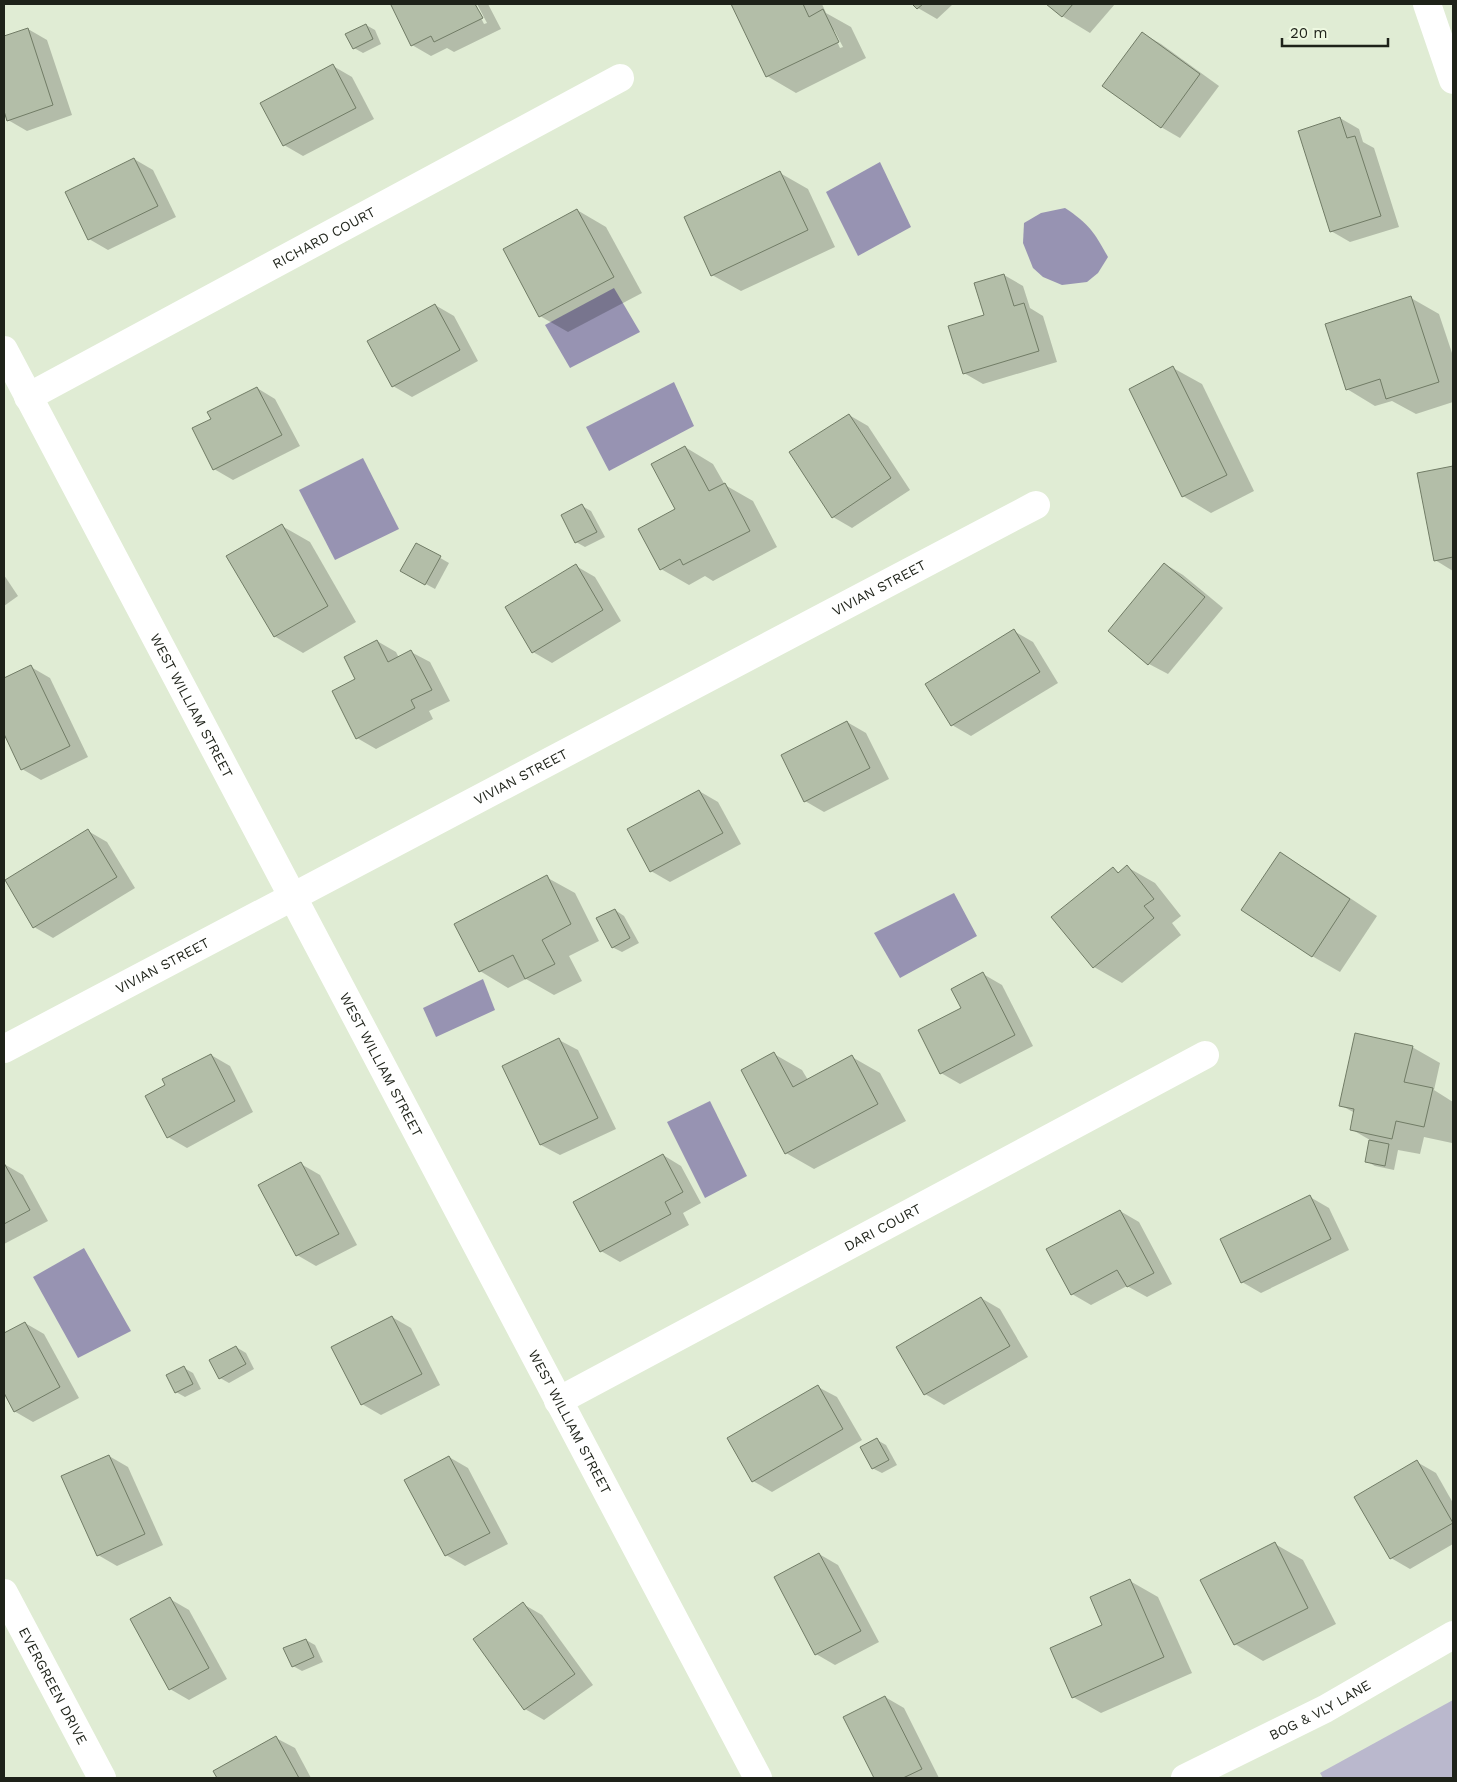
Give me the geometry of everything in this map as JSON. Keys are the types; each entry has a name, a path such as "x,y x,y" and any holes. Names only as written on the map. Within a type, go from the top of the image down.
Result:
{"street":[{"path":"1427,4 1453,80"},
{"name":"RICHARD COURT","path":"28,397 620,78"},
{"name":"WEST WILLIAM STREET","path":"4,350 758,1778"},
{"name":"VIVIAN STREET","path":"4,1049 1036,505"},
{"name":"DARI COURT","path":"558,1401 1205,1056"},
{"name":"EVERGREEN DRIVE","path":"4,1593 102,1778"},
{"name":"BOG & VLY LANE","path":"1184,1778 1325,1709 1453,1636"}],"shaded area":[{"path":"880,162 911,227 858,256 826,192"},
{"path":"1065,208 1090,229 1108,257 1098,273 1087,282 1062,285 1043,277 1033,268 1023,243 1024,223 1041,213"},
{"path":"614,288 640,332 570,368 545,325"},
{"path":"674,382 694,426 609,471 586,427"},
{"path":"363,458 399,529 335,560 299,490"},
{"path":"954,893 977,936 900,978 874,933"},
{"path":"483,979 495,1010 436,1037 423,1008"},
{"path":"710,1101 747,1176 705,1198 667,1122"},
{"path":"84,1248 131,1331 78,1358 33,1277"},
{"path":"1453,1700 1453,1778 1323,1778 1320,1773"}],"building":[{"path":"392,4 475,4 483,18 434,42 431,36 411,46"},
{"path":"731,4 803,4 809,17 823,9 839,42 766,77"},
{"path":"912,4 923,4 917,9"},
{"path":"1046,4 1073,4 1062,17"},
{"path":"366,24 373,39 353,49 345,34"},
{"path":"28,28 53,105 7,121 4,111 4,36"},
{"path":"1142,32 1200,74 1161,128 1102,86"},
{"path":"333,64 356,108 283,146 260,103"},
{"path":"1340,117 1347,138 1355,136 1381,216 1330,232 1298,131"},
{"path":"134,158 158,206 88,240 65,192"},
{"path":"780,171 808,230 711,276 684,217"},
{"path":"577,209 614,277 539,317 503,249"},
{"path":"1004,274 1014,306 1024,303 1039,351 963,374 948,326 984,315 974,283"},
{"path":"1411,296 1439,382 1386,399 1380,379 1346,390 1325,324"},
{"path":"435,304 460,350 392,387 367,341"},
{"path":"1173,366 1227,475 1182,497 1129,389"},
{"path":"257,387 282,435 213,470 192,428 211,419 207,412"},
{"path":"849,414 891,478 832,518 789,452"},
{"path":"685,446 709,491 725,483 750,531 683,565 680,559 660,570 638,529 675,509 651,464"},
{"path":"1453,466 1453,557 1434,561 1417,473"},
{"path":"582,504 597,532 575,543 561,515"},
{"path":"282,524 328,606 274,637 226,556"},
{"path":"416,543 441,556 425,585 400,571"},
{"path":"1164,563 1205,597 1148,665 1108,631"},
{"path":"576,564 603,610 532,653 505,607"},
{"path":"1014,629 1040,672 951,726 925,684"},
{"path":"377,640 388,662 411,650 432,690 411,700 415,708 356,739 332,691 355,679 344,657"},
{"path":"31,665 70,746 21,770 4,734 4,678"},
{"path":"847,721 870,768 804,802 781,755"},
{"path":"699,790 723,833 650,872 627,829"},
{"path":"88,829 117,877 33,928 5,880"},
{"path":"1280,852 1350,899 1312,957 1241,910"},
{"path":"1127,865 1154,899 1144,906 1154,918 1093,968 1051,917 1113,867 1118,873"},
{"path":"547,875 571,924 542,940 555,964 525,979 513,955 479,972 454,924"},
{"path":"615,909 630,938 612,948 596,918"},
{"path":"983,972 1015,1035 940,1074 918,1030 961,1008 951,989"},
{"path":"1355,1033 1413,1046 1404,1082 1433,1088 1424,1127 1396,1121 1392,1139 1350,1130 1354,1109 1339,1106"},
{"path":"559,1038 598,1118 540,1145 502,1066"},
{"path":"774,1052 793,1087 852,1055 878,1104 785,1154 741,1070"},
{"path":"211,1054 235,1101 167,1138 145,1096 165,1085 162,1079"},
{"path":"1369,1140 1389,1144 1385,1166 1365,1162"},
{"path":"663,1154 683,1192 665,1202 671,1214 600,1252 573,1202"},
{"path":"301,1162 339,1234 296,1256 258,1185"},
{"path":"4,1163 30,1210 4,1224"},
{"path":"1310,1195 1331,1239 1241,1283 1220,1239"},
{"path":"1120,1210 1154,1273 1127,1287 1117,1270 1071,1295 1046,1249"},
{"path":"981,1297 1010,1346 924,1395 896,1347"},
{"path":"392,1316 422,1374 361,1405 331,1347"},
{"path":"25,1322 60,1387 14,1412 4,1393 4,1333"},
{"path":"236,1346 246,1364 219,1379 209,1360"},
{"path":"184,1366 193,1384 175,1393 166,1375"},
{"path":"818,1385 843,1429 752,1482 727,1438"},
{"path":"877,1438 889,1460 872,1469 860,1447"},
{"path":"109,1455 145,1534 97,1556 61,1476"},
{"path":"449,1456 490,1533 445,1556 404,1480"},
{"path":"1417,1460 1453,1523 1390,1559 1354,1497"},
{"path":"1275,1542 1308,1608 1234,1645 1200,1580"},
{"path":"819,1553 861,1631 815,1655 774,1577"},
{"path":"1130,1579 1164,1657 1072,1698 1050,1648 1102,1625 1090,1597"},
{"path":"170,1597 209,1668 169,1690 130,1619"},
{"path":"523,1602 575,1674 524,1710 473,1639"},
{"path":"306,1639 314,1657 292,1667 283,1648"},
{"path":"885,1696 922,1769 903,1778 874,1778 843,1717"},
{"path":"276,1736 299,1778 217,1778 213,1771"}]}
